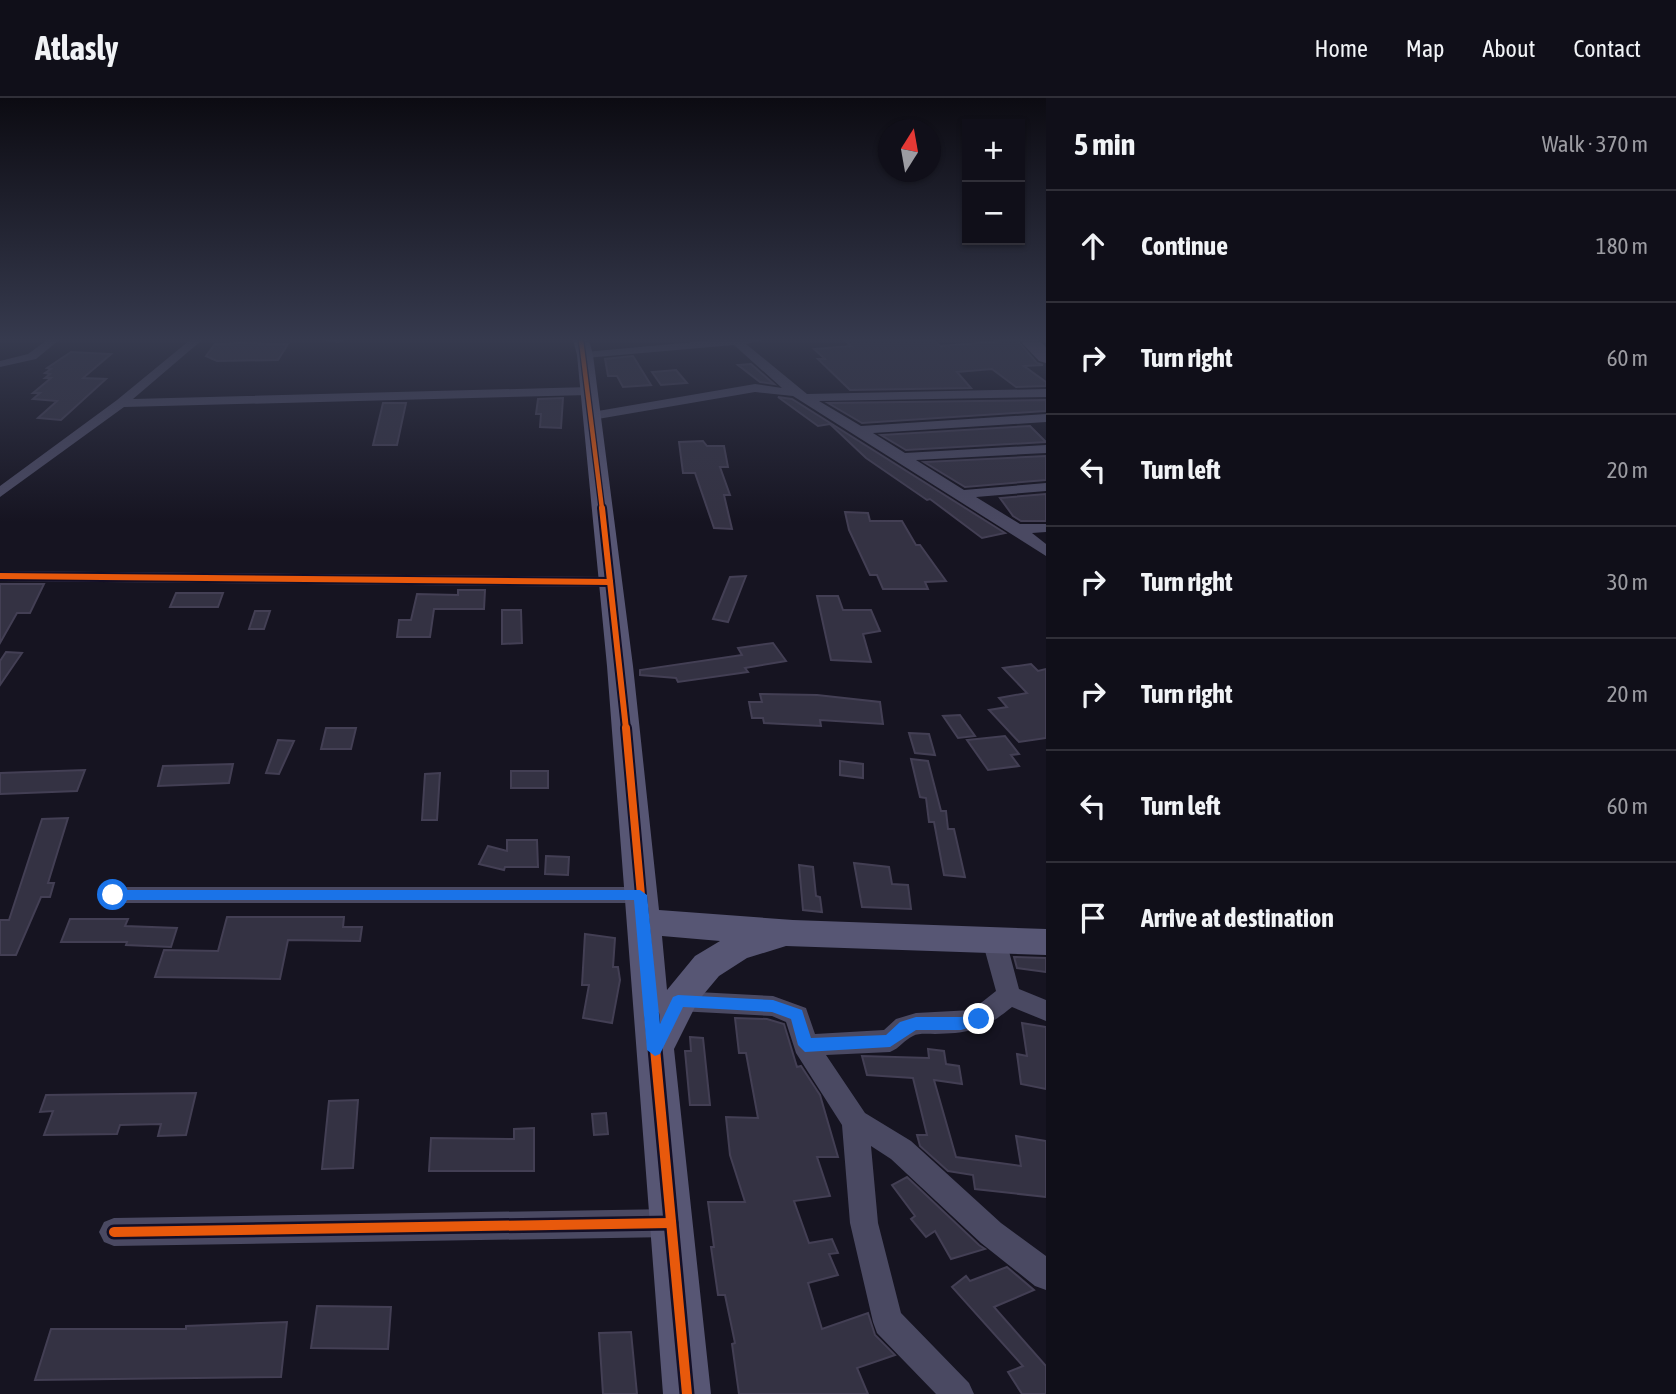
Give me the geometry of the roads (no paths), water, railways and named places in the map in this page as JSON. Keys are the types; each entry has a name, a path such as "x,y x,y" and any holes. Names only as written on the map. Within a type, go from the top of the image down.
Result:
{"street":[{"path":"0,493 124,400"},
{"path":"121,403 590,403 618,400"},
{"path":"806,400 859,430 1017,529 1046,551"},
{"path":"590,403 610,582 687,1394"},
{"path":"859,430 1046,418"},
{"path":"901,457 1046,449"},
{"path":"961,494 1046,487"},
{"path":"1017,529 1046,528"},
{"path":"0,576 610,582"},
{"path":"113,895 642,909 793,933 1046,942"},
{"path":"655,1050 678,1001 709,964 735,949 793,933"},
{"path":"994,940 1009,995"},
{"path":"1009,995 1046,1012"},
{"path":"805,1045 890,1041 905,1027 916,1024 961,1023 979,1019 1009,995"},
{"path":"678,1001 773,1006 797,1015 805,1045 855,1122 901,1150 990,1233 1046,1275"},
{"path":"855,1122 864,1223 888,1322 958,1394"},
{"path":"114,1232 671,1223"}]}
